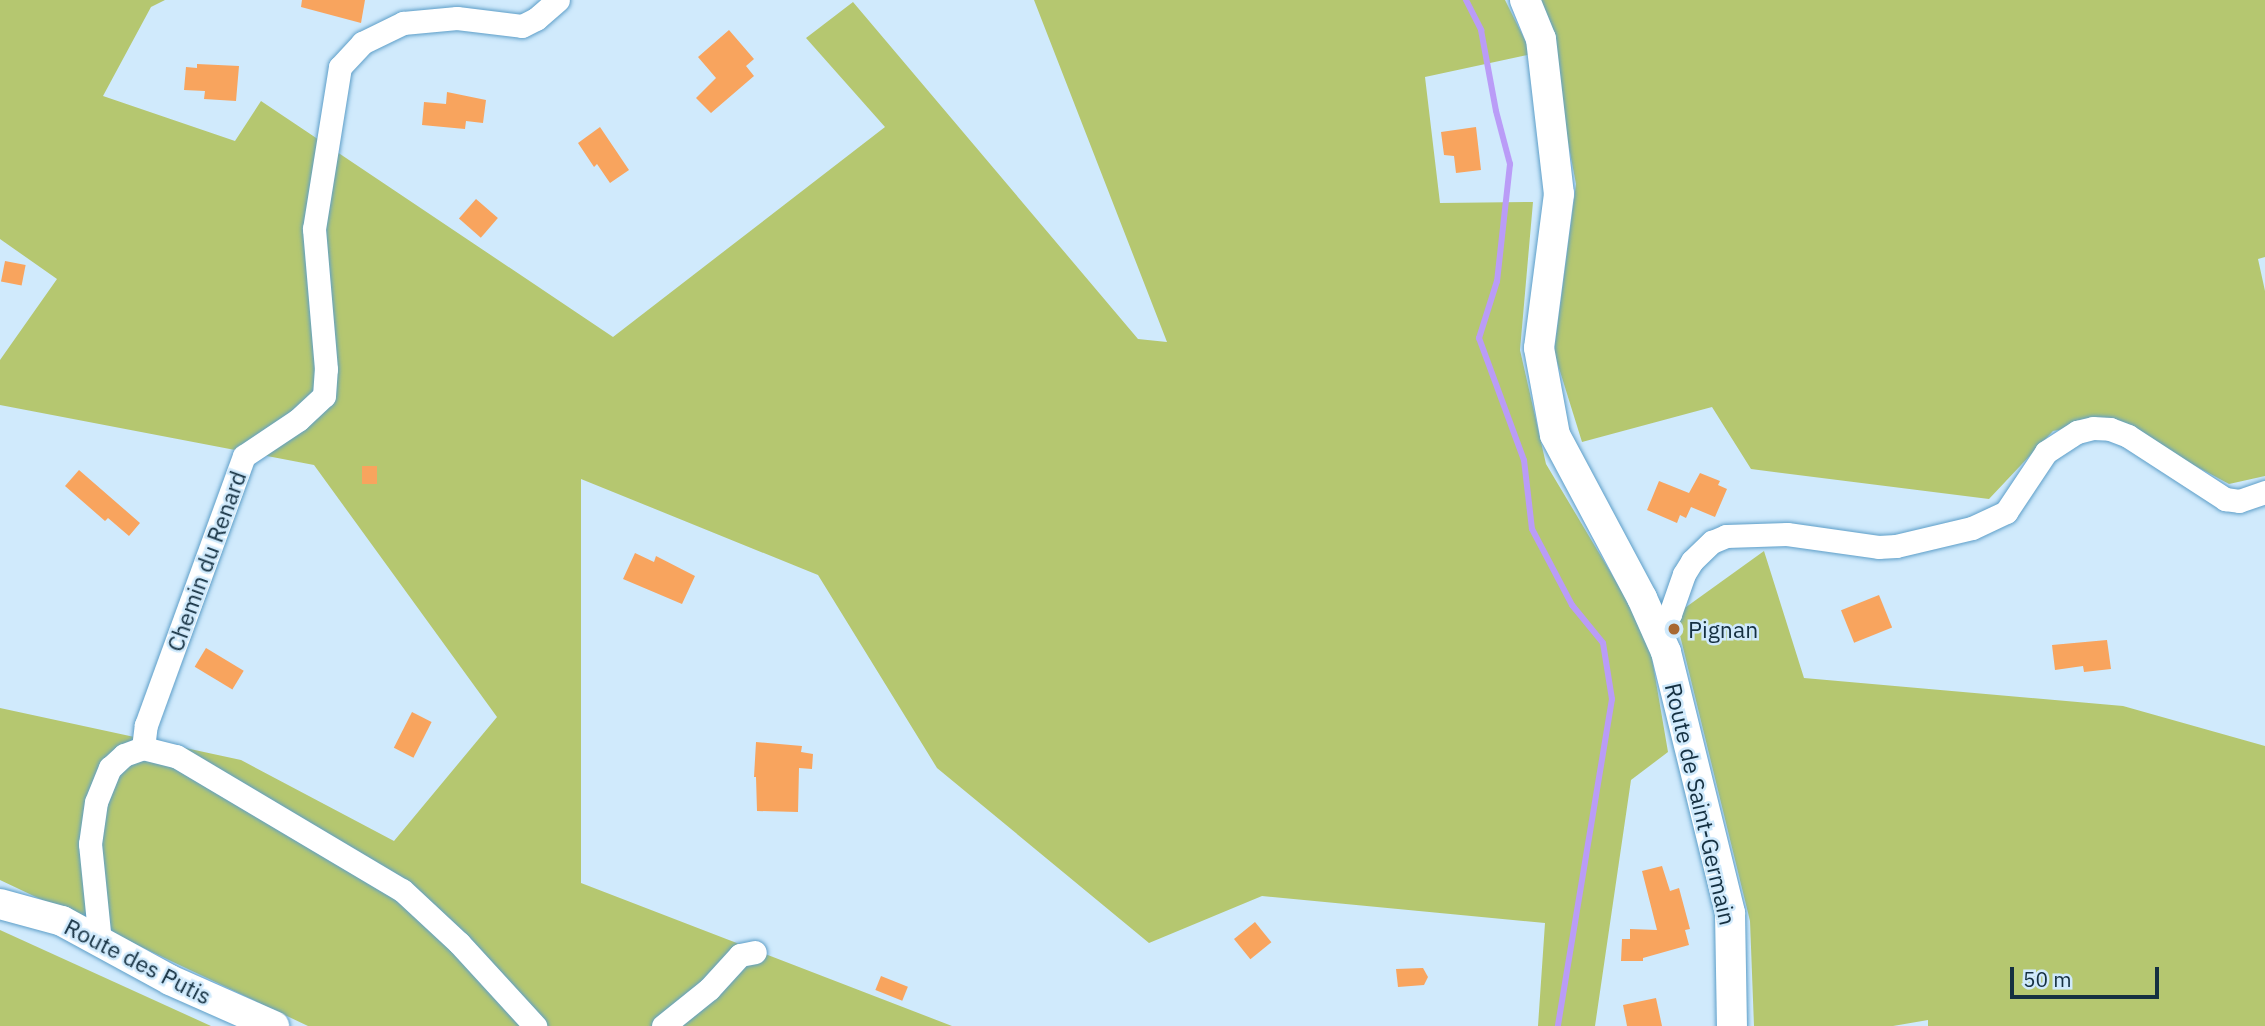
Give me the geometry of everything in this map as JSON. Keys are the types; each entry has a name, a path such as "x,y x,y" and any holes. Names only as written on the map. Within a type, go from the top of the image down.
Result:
{"street":[{"name":"Chemin du Renard","path":"143,748 146,725 244,456 298,420 324,396 326,369 314,229 340,67 362,43 404,23 457,18 522,26 536,19 558,0"},
{"name":"Route de Saint-Germain","path":"1525,0 1541,39 1559,194 1539,348 1555,435 1657,626 1666,652 1730,913 1732,1026"},
{"path":"1657,626 1670,614 1681,581 1692,561 1712,542 1726,536 1787,534 1887,547 1972,528 2006,512 2046,452 2077,432 2093,428 2110,429 2128,436 2225,499 2239,501 2265,492"},
{"path":"100,942 90,844 96,802 110,768 124,755 143,748 176,756 402,890 459,943 535,1026"},
{"name":"Route des Putis","path":"0,904 62,921 170,980 274,1026"},
{"path":"663,1026 709,989 740,955 755,952"}],"green space":[{"path":"0,0 165,0 151,7 103,96 235,141 261,101 613,337 885,127 806,38 853,2 1138,339 1167,342 1034,0 1505,0 1532,54 1425,77 1440,203 1533,202 1520,350 1546,464 1648,635 1668,752 1631,780 1595,1026 1538,1026 1545,923 1262,896 1149,943 937,768 818,575 581,479 581,883 952,1026 308,1026 0,880 0,708 241,760 394,841 497,717 314,465 0,405 0,360 57,279 0,239"},
{"path":"1541,0 2265,0 2265,257 2258,259 2265,291 2265,476 2229,484 2110,420 2053,431 1989,499 1751,469 1712,407 1582,442 1554,352 1576,184"},
{"path":"1764,551 1804,678 2123,706 2265,746 2265,1026 1928,1026 1928,1020 1893,1026 1754,1026 1750,921 1675,615"},
{"path":"0,930 211,1026 0,1026"}],"building":[{"path":"302,0 365,0 361,23 301,7"},
{"path":"729,30 754,59 746,66 754,76 711,113 696,98 716,78 698,57"},
{"path":"197,64 239,66 236,101 204,99 205,91 184,90 186,67 197,68"},
{"path":"447,92 486,100 483,123 466,121 465,129 422,125 424,102 446,104"},
{"path":"600,127 629,170 610,183 597,164 594,167 578,143"},
{"path":"1476,127 1481,170 1456,173 1454,156 1444,155 1441,132"},
{"path":"476,199 498,218 481,238 459,219"},
{"path":"5,261 26,265 22,286 1,282"},
{"path":"362,466 377,466 377,484 362,484"},
{"path":"79,470 140,523 129,536 108,518 105,521 65,486"},
{"path":"1700,473 1720,481 1718,485 1727,489 1715,517 1691,507 1686,518 1680,515 1677,523 1647,510 1659,481 1689,493"},
{"path":"635,553 654,562 656,556 695,576 682,604 623,579"},
{"path":"1879,595 1892,627 1854,643 1841,610"},
{"path":"2107,640 2111,669 2084,672 2083,666 2055,670 2052,645"},
{"path":"206,648 244,671 232,690 195,667"},
{"path":"412,712 432,722 413,758 394,748"},
{"path":"756,742 802,746 801,752 813,754 812,769 799,768 798,812 757,811 754,777"},
{"path":"1662,866 1670,891 1679,888 1690,929 1685,930 1689,945 1643,958 1643,961 1621,961 1622,939 1630,939 1630,929 1657,930 1642,871"},
{"path":"1255,922 1271,942 1250,959 1234,939"},
{"path":"1423,968 1428,977 1424,985 1398,987 1396,969"},
{"path":"881,976 908,987 902,1001 875,990"},
{"path":"1656,998 1662,1026 1627,1026 1623,1005"}],"waterway":[{"path":"1466,0 1481,30 1496,111 1510,164 1497,281 1479,338 1524,460 1532,529 1572,605 1603,643 1612,699 1558,1026"}],"place":[{"name":"Pignan","path":"1674,629"}]}
